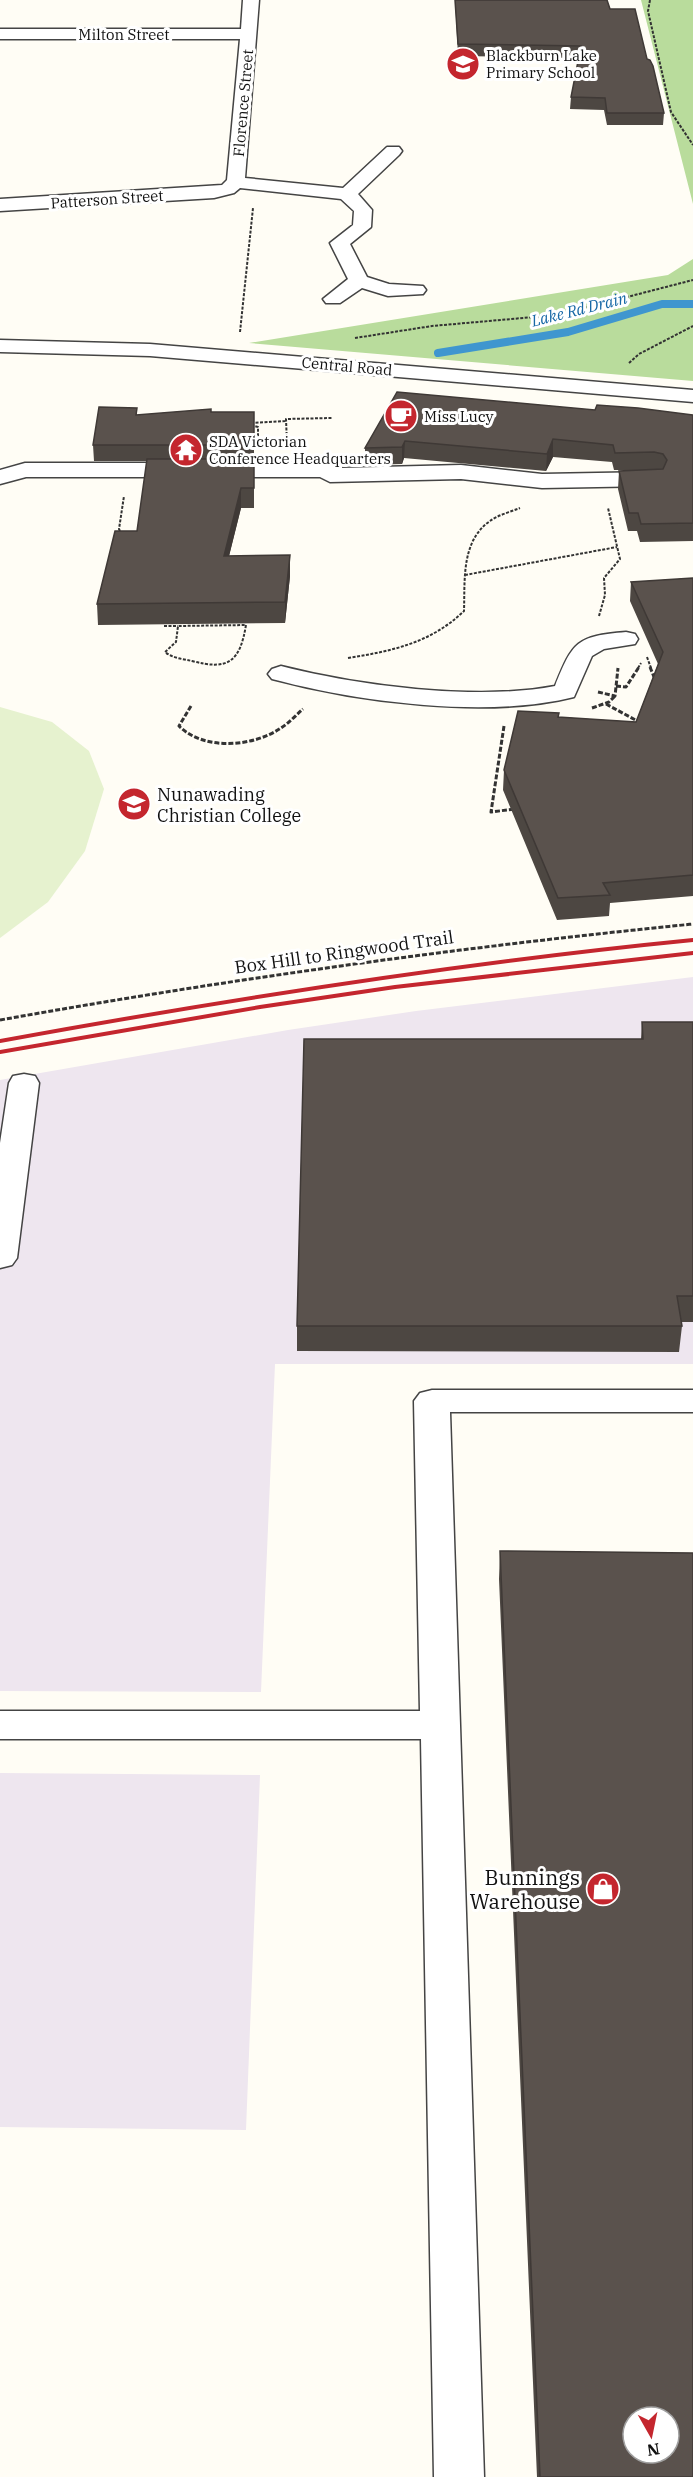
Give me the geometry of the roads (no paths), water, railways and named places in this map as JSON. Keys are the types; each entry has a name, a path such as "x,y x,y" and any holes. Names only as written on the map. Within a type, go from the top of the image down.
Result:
{"street":[{"name":"Florence Street","path":"214,192 228,189 236,182 251,0"},
{"name":"Milton Street","path":"0,34 248,34"},
{"path":"347,194 393,151"},
{"path":"236,182 347,194 363,210 362,227 340,243 359,281 388,290 416,290"},
{"name":"Patterson Street","path":"0,205 214,192"},
{"path":"333,299 359,281"},
{"name":"Central Road","path":"0,346 86,346 161,351 693,396"},
{"path":"0,477 25,470 128,470 257,461 330,472 461,472 524,480 652,479"},
{"path":"281,674 317,683 394,693 494,699 540,698 565,692 578,657 585,647 592,644 636,646"},
{"path":"0,1258 24,1083"},
{"path":"459,2477 432,1401 693,1401"},
{"path":"0,1725 441,1725"}],"waterway":[{"name":"Lake Rd Drain","path":"438,353 568,332 662,304 693,304"}],"railway":[{"path":"0,1041 345,983 693,940"},
{"path":"0,1052 260,1007 395,987 693,953"}],"place":[{"name":"Blackburn Lake Primary School","path":"463,64"},
{"name":"Miss Lucy","path":"401,416"},
{"name":"SDA Victorian Conference Headquarters","path":"186,450"},
{"name":"Nunawading Christian College","path":"134,804"},
{"name":"Bunnings Warehouse","path":"603,1889"}]}
